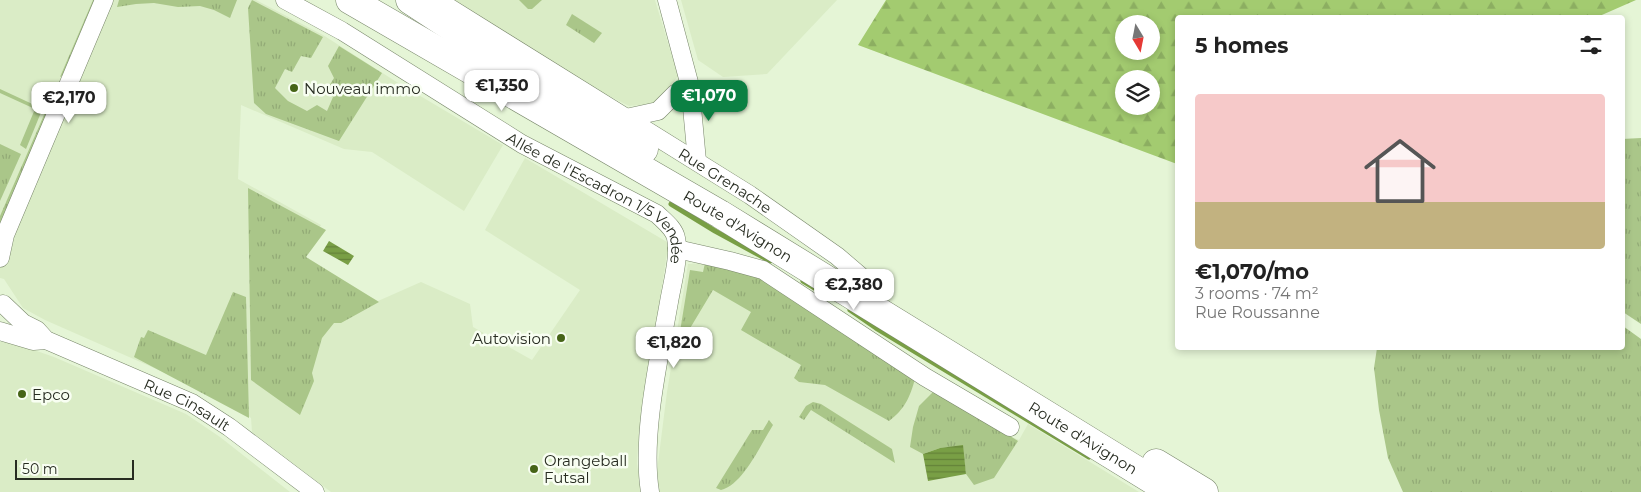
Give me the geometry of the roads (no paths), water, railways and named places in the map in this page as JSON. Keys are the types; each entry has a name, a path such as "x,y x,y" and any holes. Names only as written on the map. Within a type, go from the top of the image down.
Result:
{"main road":[{"name":"Route d'Avignon","path":"350,0 728,219 1172,492"},
{"name":"Route d'Avignon","path":"410,0 610,128 1204,492"}],"street":[{"path":"0,258 2,238 104,0"},
{"name":"Allée de l'Escadron 1/5 Vendée","path":"285,0 342,31 522,144 657,214 671,227 676,237 676,265 654,392 647,477 650,492"},
{"name":"Rue Grenache","path":"437,0 750,195 837,256 879,292"},
{"path":"667,0 690,86 697,161"},
{"path":"626,118 658,110 675,94 690,86"},
{"path":"677,249 730,260 763,270 925,377 1010,427"},
{"name":"Rue Cinsault","path":"1,304 23,323 37,330 46,340 192,403 229,427 315,492"},
{"name":"Rue Cinsault","path":"0,331 33,341 46,340"}],"waterway":[{"path":"671,204 770,261"},
{"path":"803,281 823,293"},
{"path":"850,310 876,328 1089,457"}],"place":[{"name":"Nouveau immo","path":"294,88"},
{"name":"Autovision","path":"561,338"},
{"name":"Epco","path":"22,394"},
{"name":"Orangeball Futsal","path":"534,469"}]}
